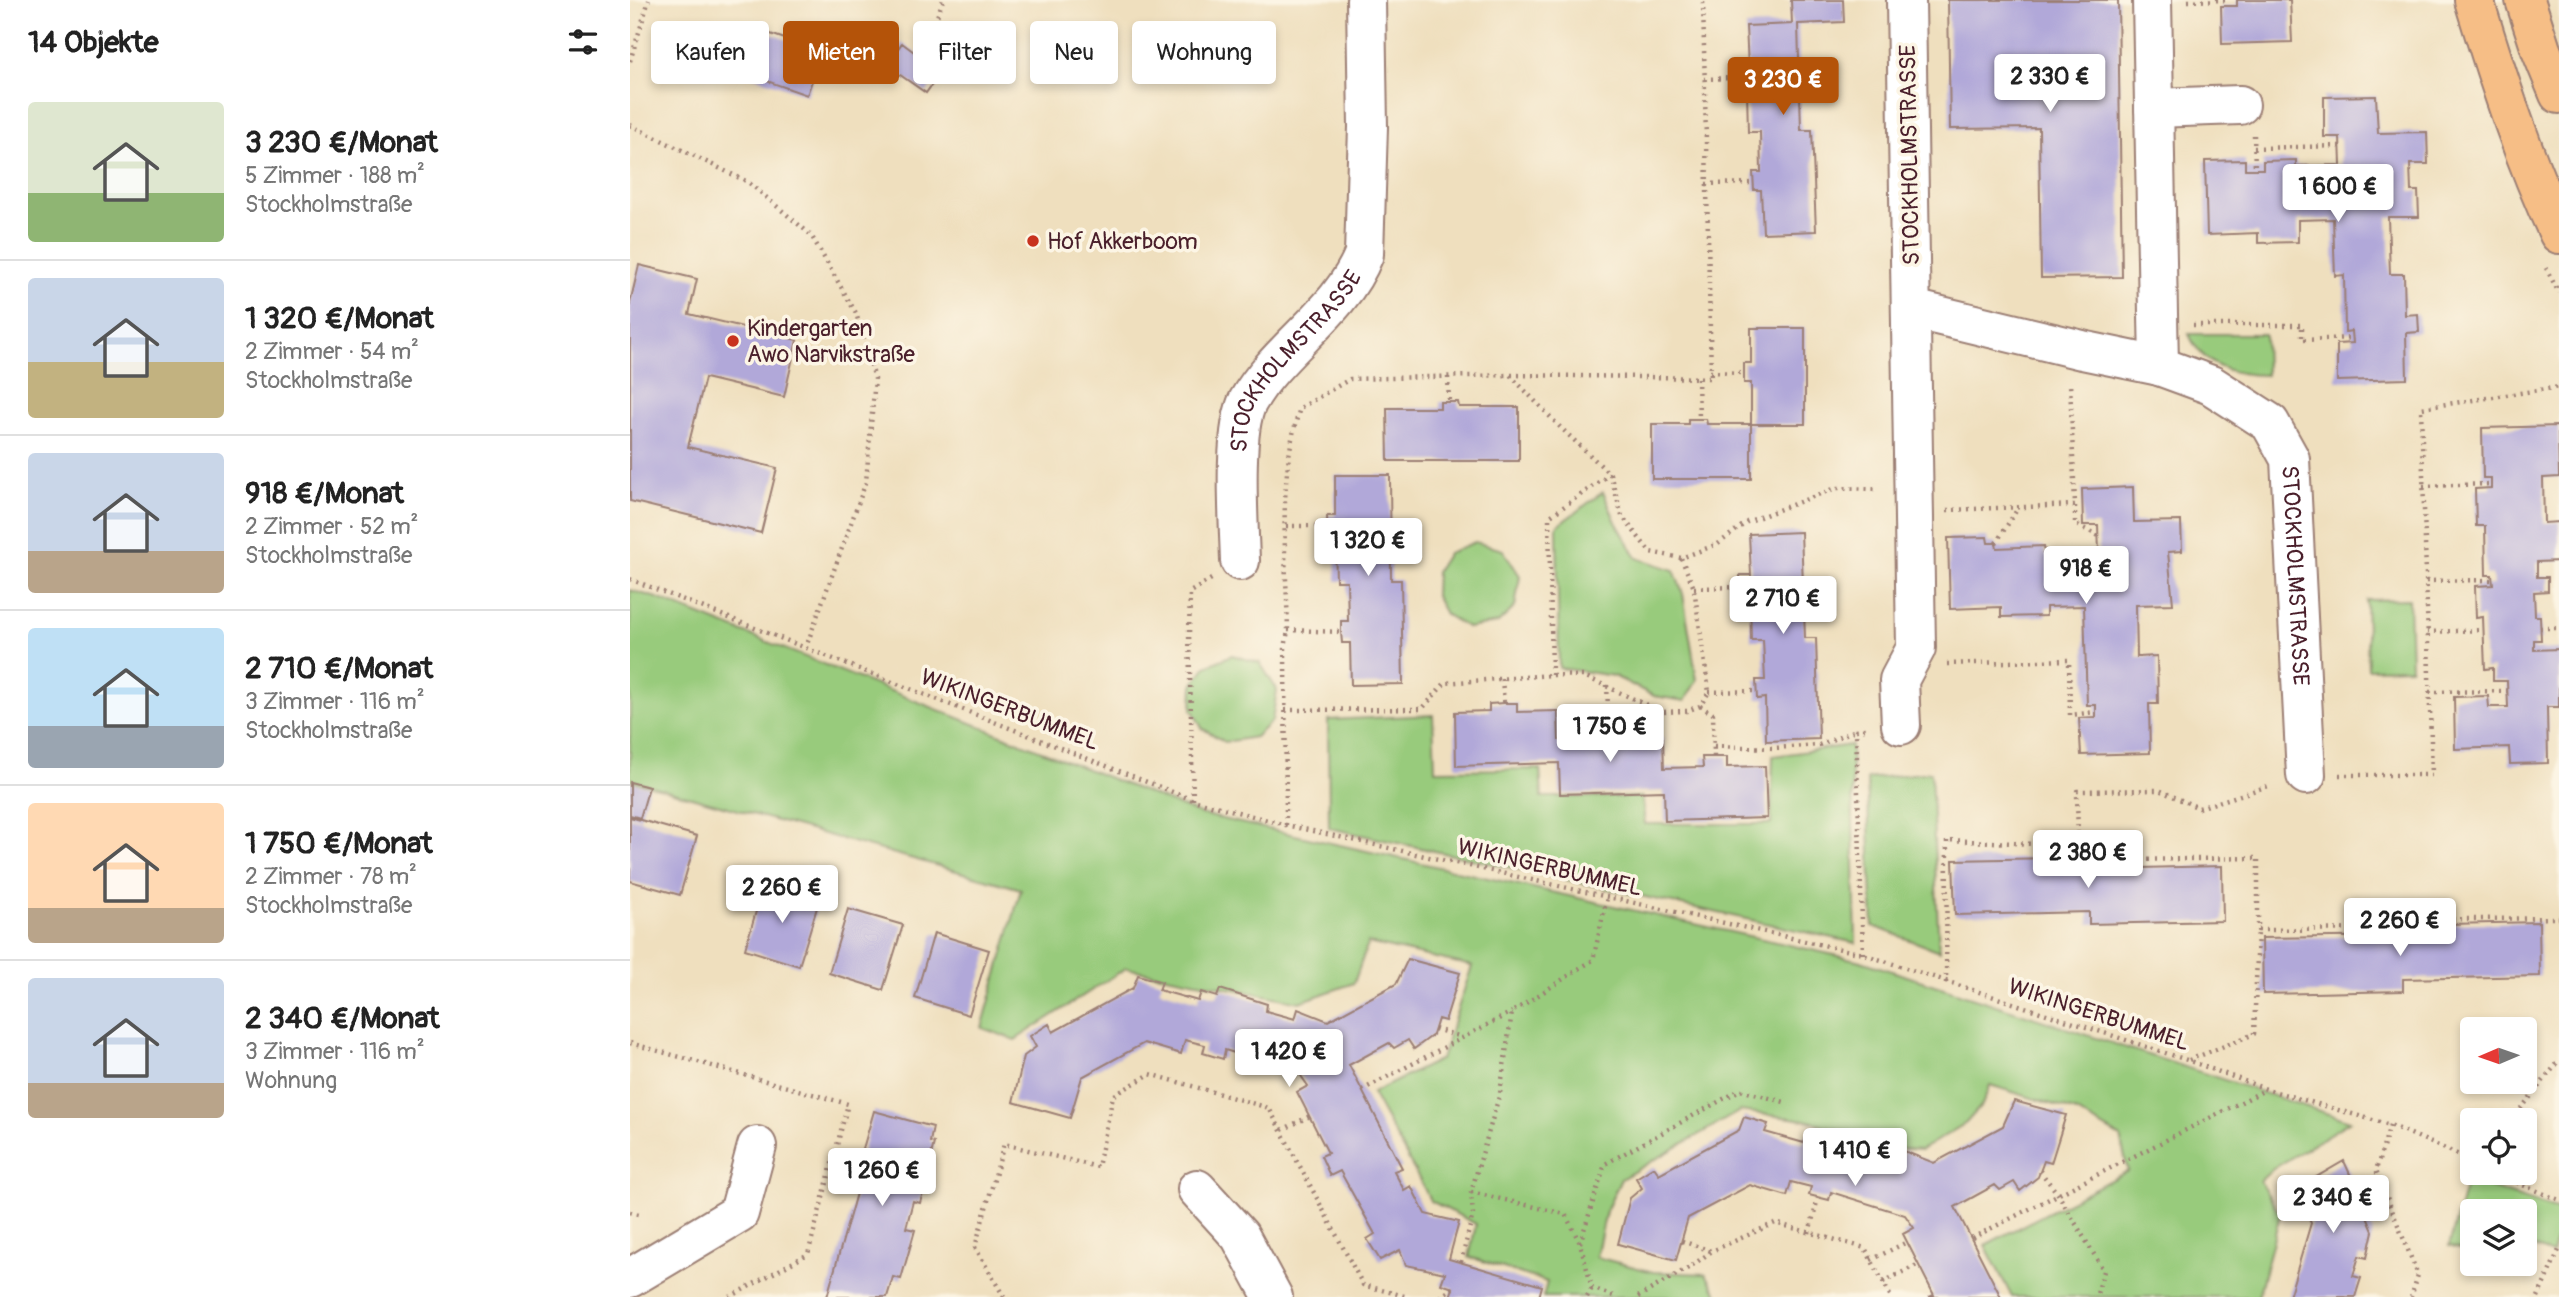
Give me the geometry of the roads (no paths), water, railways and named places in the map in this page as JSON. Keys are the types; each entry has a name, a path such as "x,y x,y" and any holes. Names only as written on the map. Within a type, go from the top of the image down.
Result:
{"main road":[{"path":"2474,0 2509,110 2559,234"},
{"path":"2525,0 2559,94"}],"street":[{"name":"STOCKHOLMSTRASSE","path":"1240,561 1239,447 1242,419 1248,402 1262,381 1344,290 1358,270 1364,254 1368,139 1366,0"},
{"name":"STOCKHOLMSTRASSE","path":"1901,725 1899,680 1916,648 1906,0"},
{"path":"2152,0 2159,366"},
{"path":"2154,108 2241,105"},
{"name":"STOCKHOLMSTRASSE","path":"1912,309 2159,366 2211,385 2270,423 2290,459 2306,775"},
{"path":"630,1278 739,1213 757,1146"},
{"path":"1197,1189 1240,1236 1273,1297"}],"place":[{"name":"Hof Akkerboom","path":"1033,241"},
{"name":"Kindergarten Awo Narvikstraße","path":"733,341"}]}
